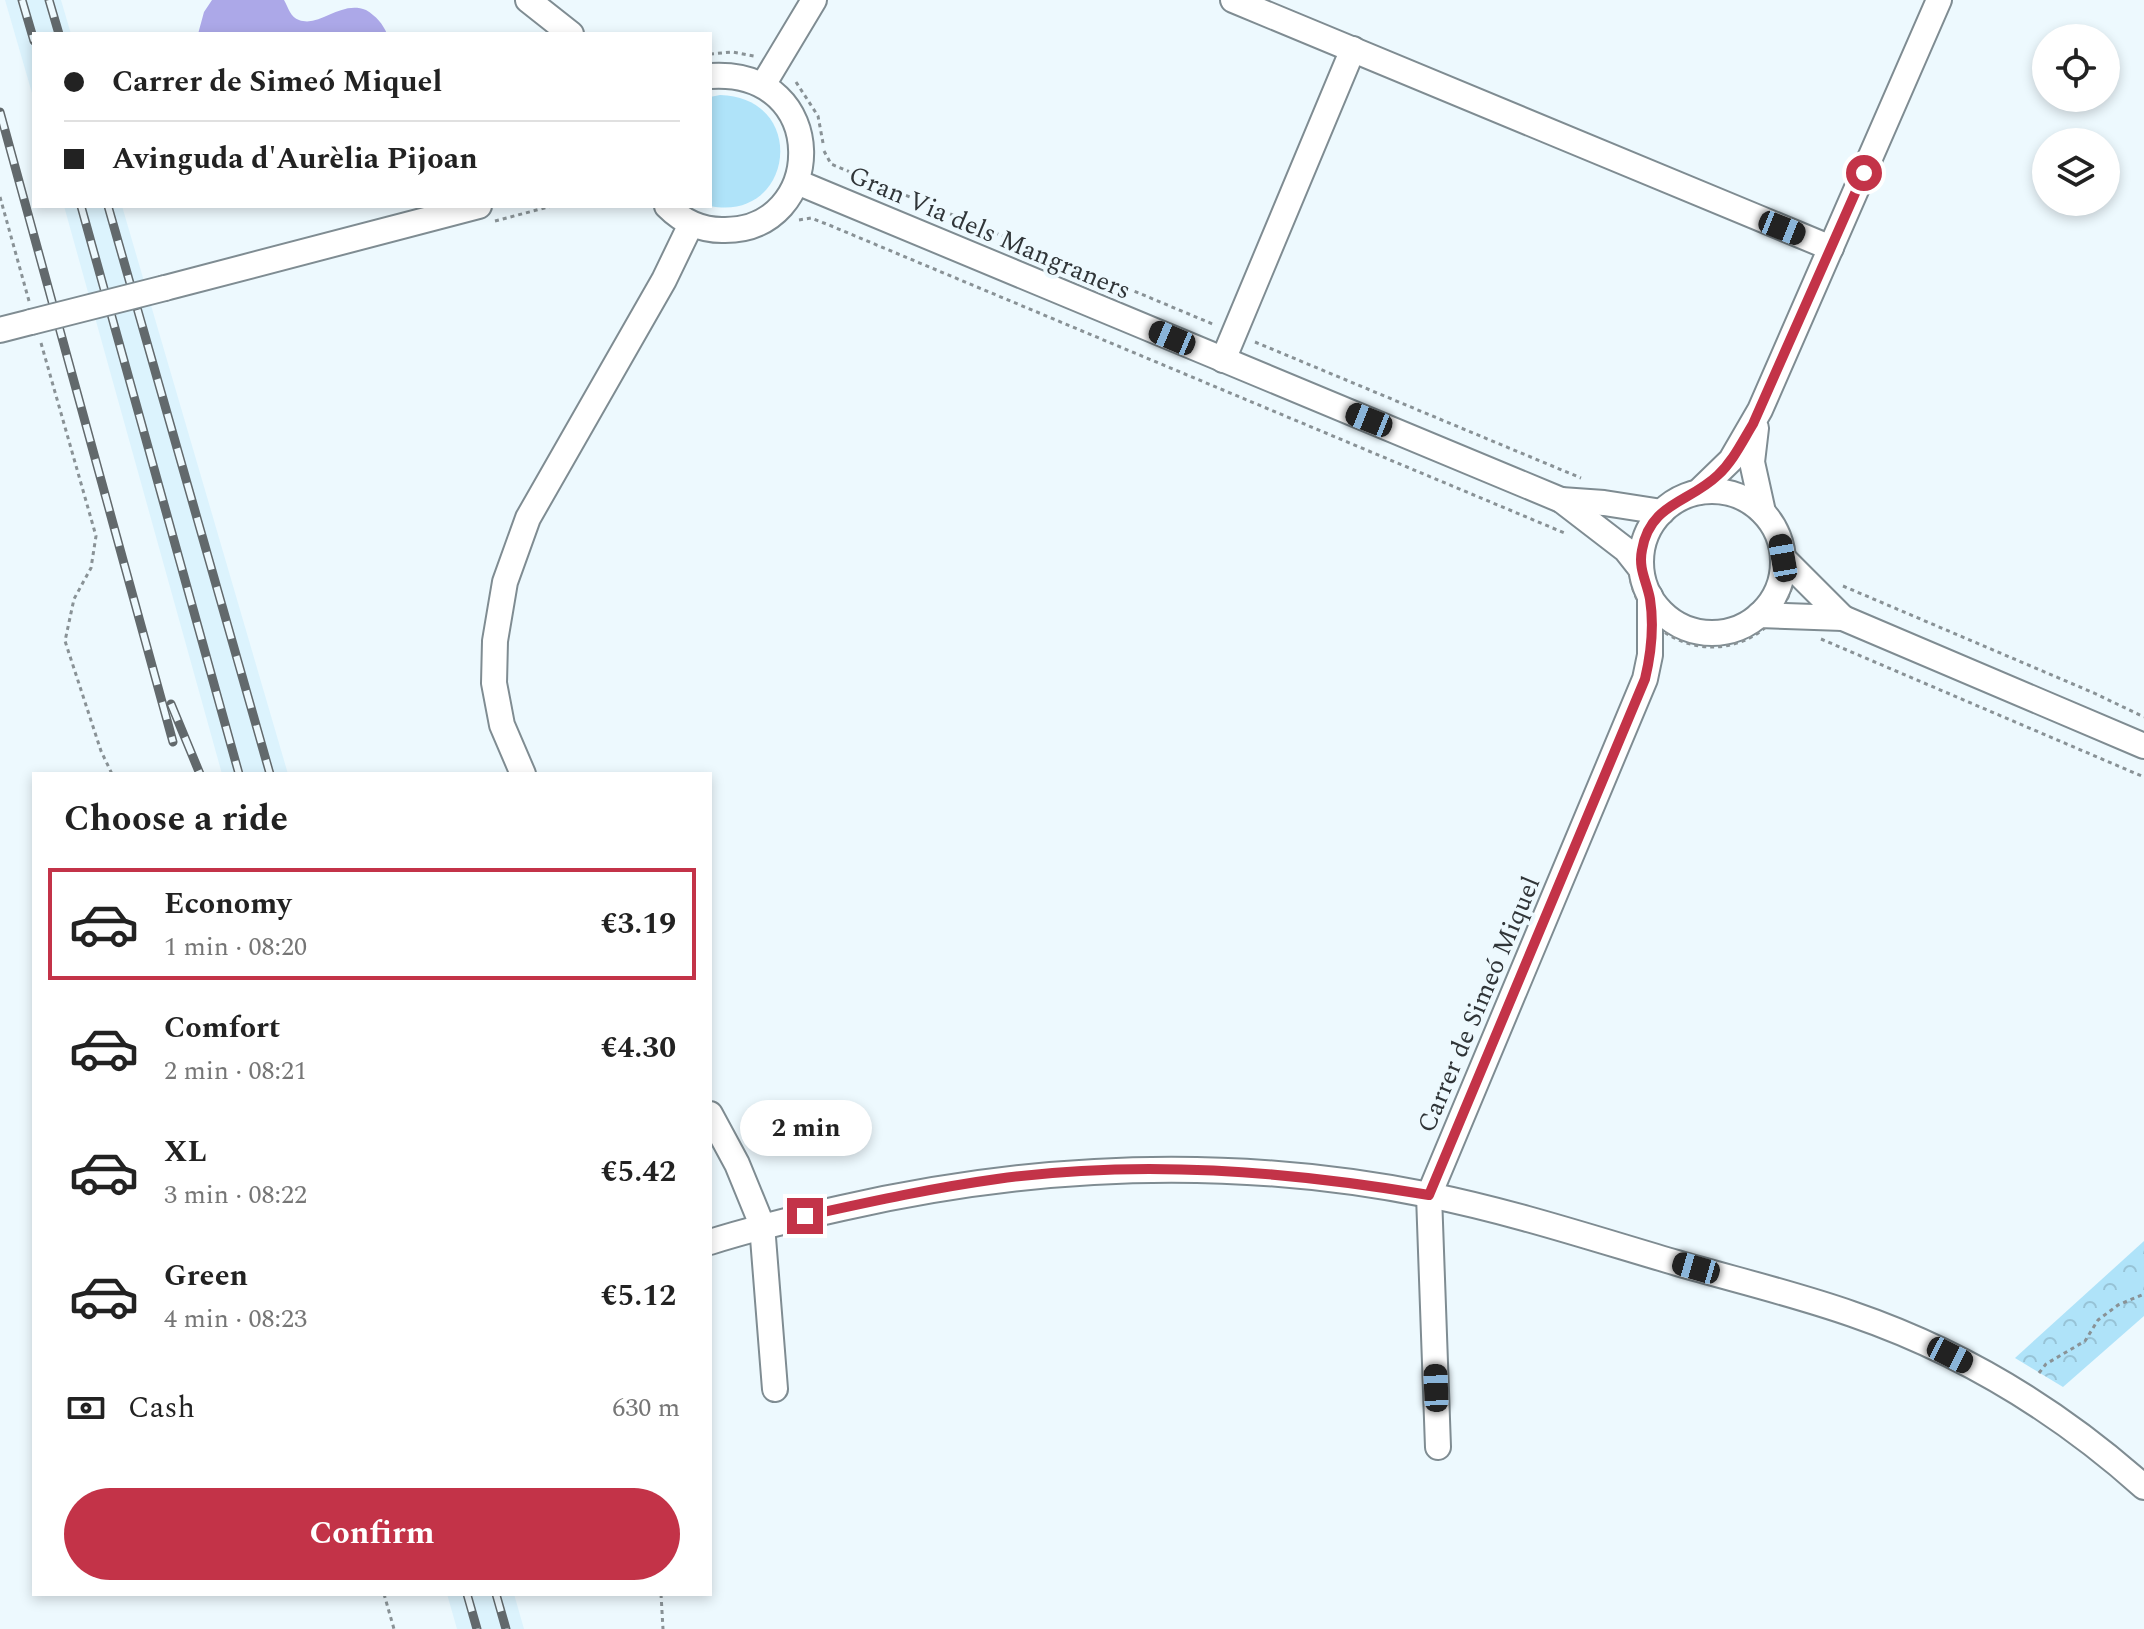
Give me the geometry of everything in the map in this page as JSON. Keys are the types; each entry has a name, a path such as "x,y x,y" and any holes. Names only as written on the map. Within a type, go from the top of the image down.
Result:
{"street":[{"path":"528,0 568,32"},
{"path":"763,85 814,0"},
{"path":"1233,0 1831,248"},
{"path":"1843,618 1742,626 1726,632 1693,631 1650,608 1631,568 1641,552 1657,503 1681,498 1705,486 1731,460 1760,410 1939,0"},
{"path":"1223,360 1353,49"},
{"path":"670,208 691,224 722,230 753,226 771,215 786,200 797,182 802,155 798,128 790,111 763,85 746,78 712,76"},
{"name":"Gran Via dels Mangraners","path":"797,182 1561,500 1657,503"},
{"path":"0,330 33,317 165,288 471,208"},
{"path":"522,772 502,725 494,683 495,641 505,582 528,518 664,280 691,224"},
{"path":"1760,410 1752,462 1761,503 1793,558 1843,618 2144,746"},
{"path":"1705,486 1761,503"},
{"name":"Gran Via dels Mangraners","path":"1561,500 1631,568"},
{"path":"1767,624 1777,591 1793,558"},
{"name":"Carrer de Simeó Miquel","path":"1438,1447 1429,1195 1645,679 1650,655 1650,608"},
{"path":"712,1118 737,1164 762,1225 775,1389"},
{"path":"712,1241 762,1225 957,1185 1089,1170 1257,1172 1429,1195 1497,1211 1811,1301 1895,1330 2007,1386 2141,1479"}],"path":[{"path":"712,54 733,52 762,56"},
{"path":"852,173 1584,480"},
{"path":"0,197 96,536 91,568 74,599 65,641 101,751 111,772"},
{"path":"829,225 1573,536"},
{"path":"1688,484 1705,486 1736,484 1776,510 1789,531 1793,558 1787,601 1767,624 1732,645 1703,647 1676,639 1650,608 1637,600 1631,568 1635,531 1657,503 1688,484"},
{"path":"1839,585 2144,717"},
{"path":"1810,634 2144,777"},
{"path":"2039,1373 2046,1364 2085,1341 2098,1320 2108,1312 2144,1294"},
{"path":"385,1596 394,1629"},
{"path":"661,1596 663,1629"}],"shaded area":[{"path":"5,0 61,0 70,32 32,32 32,93"},
{"path":"212,0 284,0 294,17 307,21 357,8 373,15 386,32 199,32 204,12"},
{"path":"65,208 123,208 287,772 221,772"},
{"path":"448,1596 515,1596 524,1629 457,1629"}],"green space":[{"path":"720,95 749,101 768,116 778,136 780,158 773,179 759,196 738,206 712,206 712,97"},
{"path":"2144,1241 2144,1316 2063,1387 2015,1358"}],"railway":[{"path":"22,0 32,34"},
{"path":"49,0 58,32"},
{"path":"0,112 173,742"},
{"path":"82,208 238,772"},
{"path":"109,208 269,772"},
{"path":"171,704 199,772"},
{"path":"468,1596 477,1629"},
{"path":"497,1596 506,1629"}],"route":[{"path":"805,1216 905,1193 1089,1170 1257,1172 1429,1195 1645,679 1651,625 1650,596 1641,569 1641,552 1646,535 1666,507 1698,492 1719,474 1753,424 1864,173"}]}
